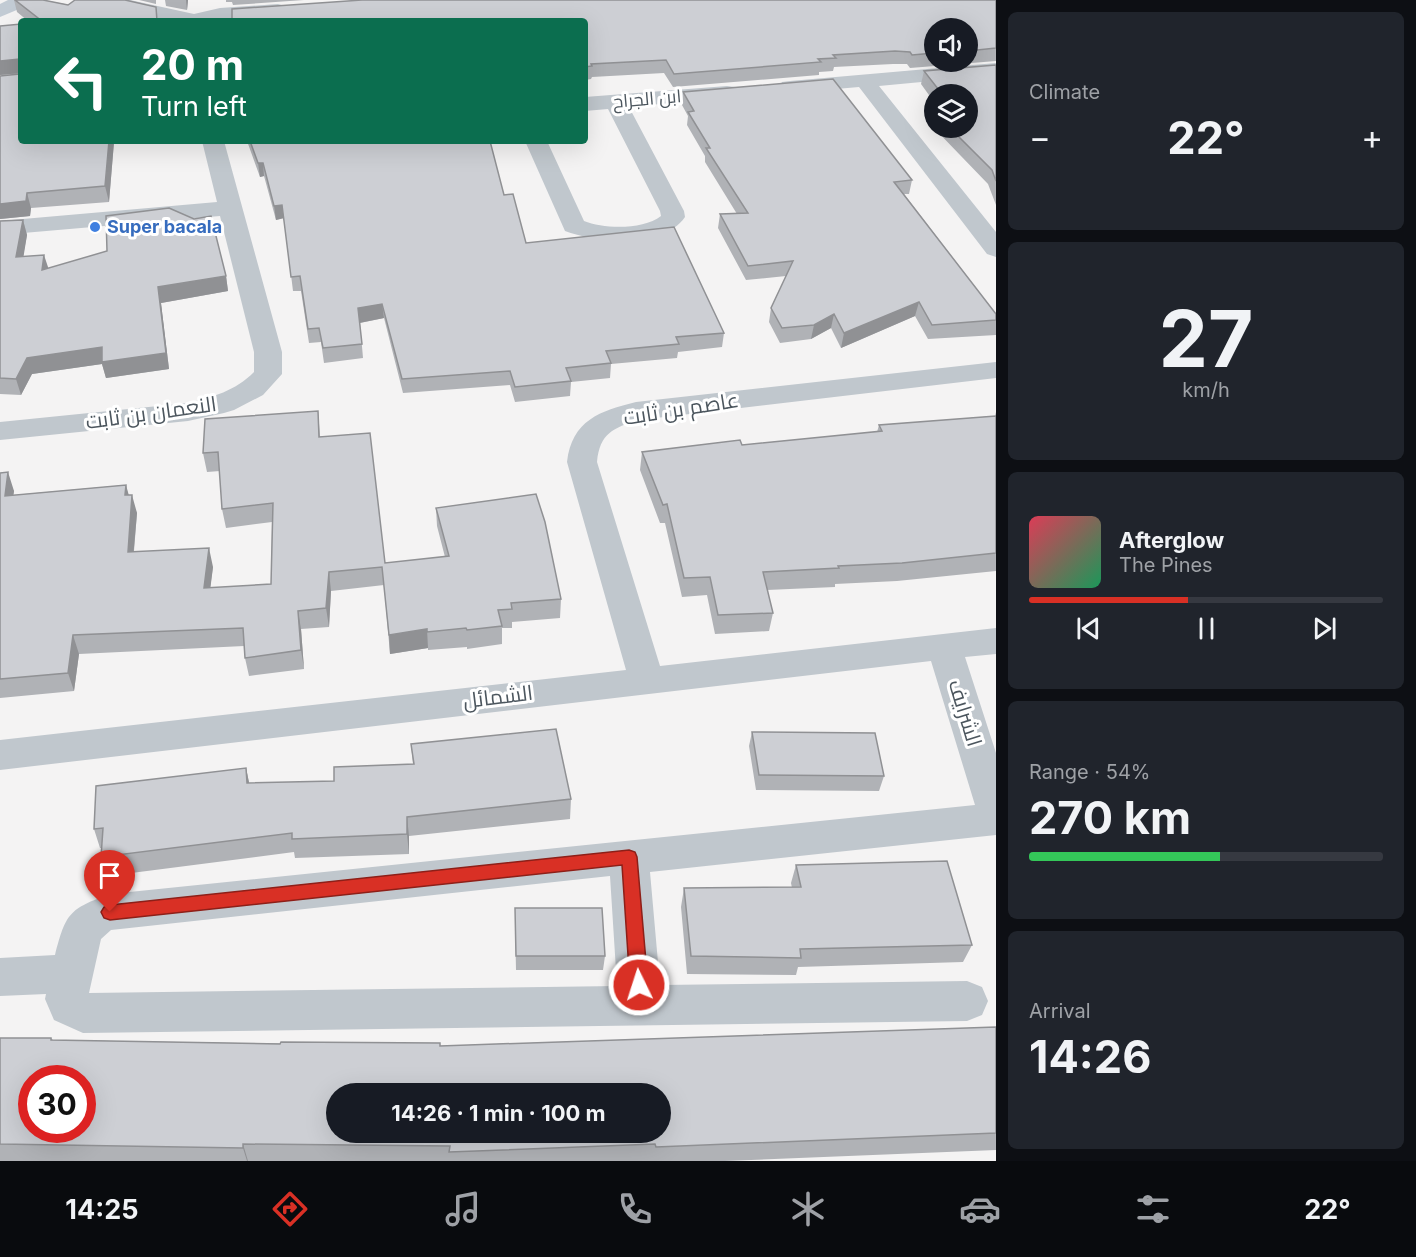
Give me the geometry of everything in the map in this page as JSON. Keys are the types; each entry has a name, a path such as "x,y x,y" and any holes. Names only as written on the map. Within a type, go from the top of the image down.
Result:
{"main road":[{"path":"0,11 24,0"}],"street":[{"path":"106,1 182,18"},
{"path":"199,18 212,15 295,9"},
{"path":"769,88 996,69"},
{"path":"864,80 996,249"},
{"name":"ابن الجراح","path":"588,104 745,90"},
{"path":"537,144 574,226 592,233 663,227 673,217 672,211 615,101"},
{"name":"النعمان بن ثابت","path":"0,431 188,412 224,404 253,389 268,374 268,352 214,144"},
{"path":"0,228 231,208"},
{"name":"عاصم بن ثابت","path":"647,680 582,462 582,445 596,428 636,411 996,370"},
{"name":"الشمائل","path":"0,755 996,641"},
{"name":"الشرايف","path":"944,647 996,812"},
{"path":"967,1001 83,1013 69,1006 66,999 82,930 94,918 110,912 996,819"},
{"path":"629,857 640,1006"},
{"path":"0,977 70,974"}],"building":[{"path":"15,0 43,0 68,5 75,0 125,0 156,7 157,18 38,18"},
{"path":"362,0 996,0 996,48 978,50 978,18 924,18 924,54 912,55 910,52 895,51 833,55 836,58 818,59 821,62 674,74 666,60 591,64 592,66 588,67 588,18 232,18 232,9"},
{"path":"18,24 18,59 0,61 0,26"},
{"path":"996,65 996,181 992,170 960,138 978,138 978,84 934,84 925,72 978,72 978,66"},
{"path":"18,74 18,144 109,144 105,186 27,193 26,201 0,204 0,76"},
{"path":"833,79 912,180 894,182 996,314 996,320 932,325 919,302 844,333 834,314 814,325 782,328 771,308 793,261 748,266 720,214 748,213 706,148 710,148 688,112 694,111 683,92"},
{"path":"251,144 491,144 504,195 513,194 526,243 674,227 724,333 676,337 679,344 606,351 611,363 566,368 571,381 515,387 510,371 402,379 382,304 358,308 362,344 323,348 319,328 308,329 300,276 291,277 282,205 274,206 263,163 258,163"},
{"path":"169,208 194,219 211,216 226,276 158,287 166,353 102,362 102,347 27,358 16,379 0,378 0,221 23,220 16,257 44,255 42,270 107,251 106,216"},
{"path":"318,411 319,437 370,433 385,563 449,556 436,508 536,494 545,522 561,599 511,603 512,609 498,610 502,626 427,632 427,629 389,635 382,567 329,572 326,608 298,611 301,650 245,658 243,628 73,635 68,673 0,679 0,473 8,472 5,496 126,485 125,495 132,495 128,552 209,548 204,588 271,584 273,503 222,509 218,452 203,453 205,419"},
{"path":"996,416 996,553 902,563 763,572 773,613 718,615 710,577 684,578 667,504 663,505 642,452 740,440 742,445 882,431 879,425"},
{"path":"556,729 571,799 407,817 407,834 292,839 292,833 101,857 103,828 94,829 96,786 246,768 247,783 334,781 334,767 414,764 411,744"},
{"path":"752,732 875,733 884,776 759,775"},
{"path":"947,861 972,945 800,949 801,958 691,956 684,888 801,887 796,865"},
{"path":"515,908 602,908 605,956 516,956"},
{"path":"996,1027 996,1133 656,1147 655,1144 449,1152 450,1146 243,1144 243,1148 0,1144 0,1038 280,1044 281,1042 440,1043 440,1046"}],"place":[{"name":"Super bacala","path":"95,227"}],"route":[{"path":"110,912 629,857 639,985"}]}
